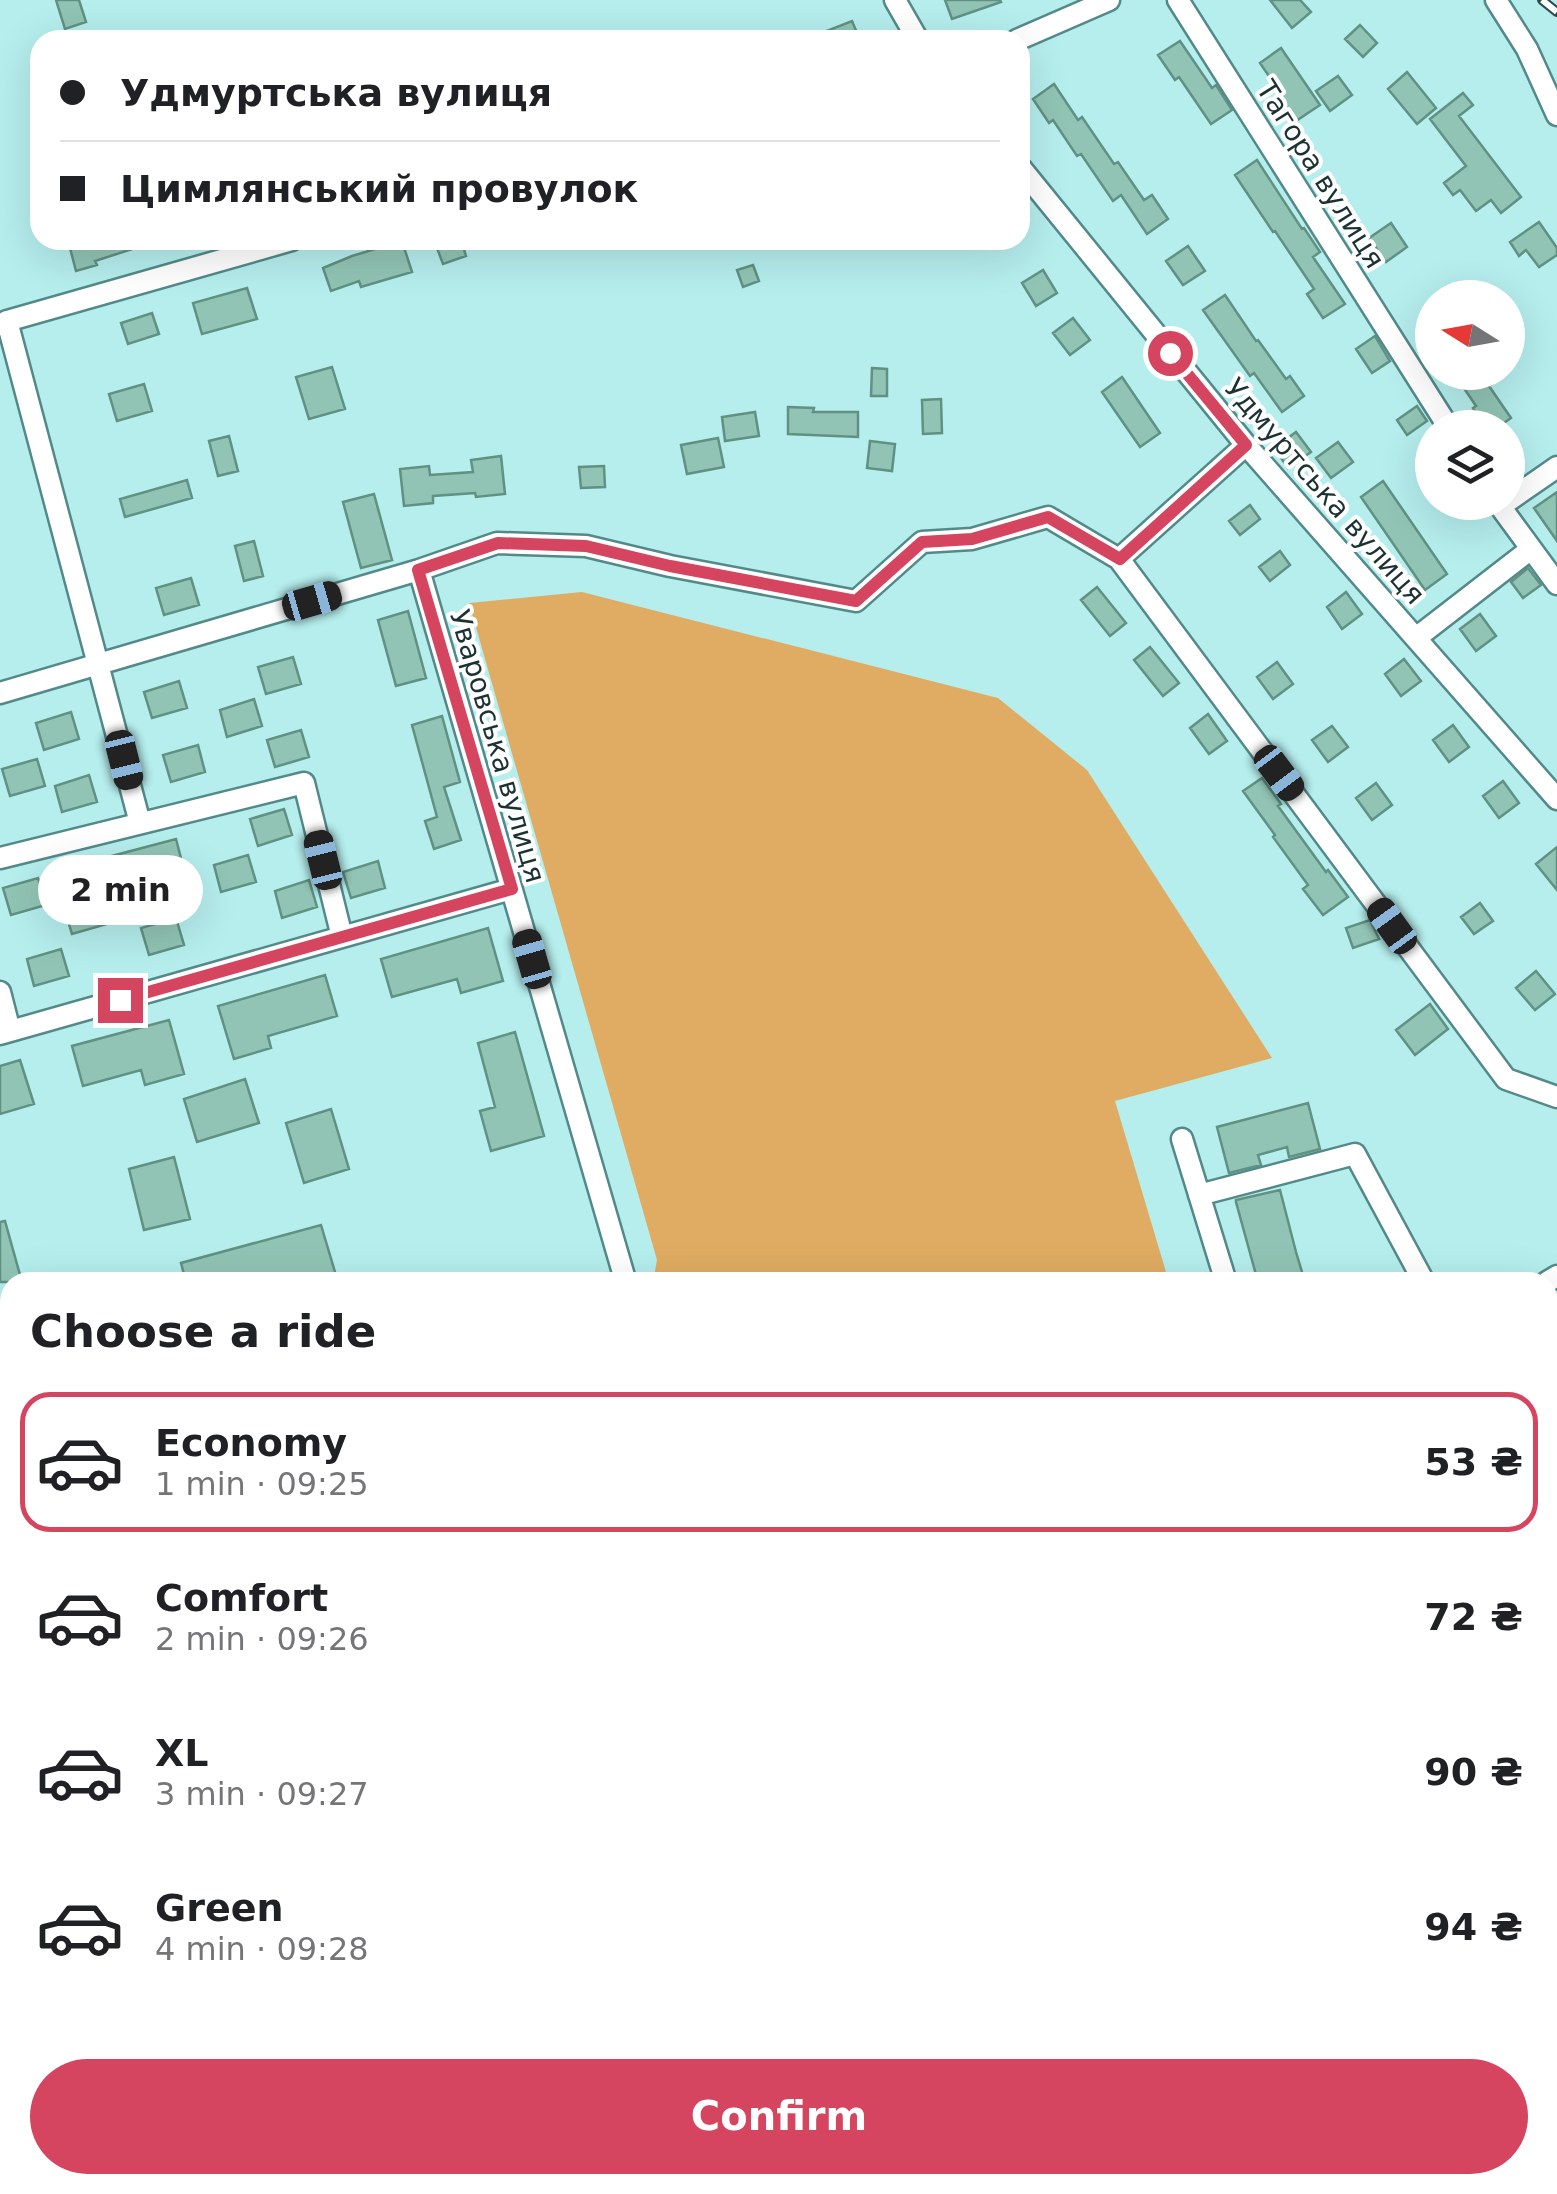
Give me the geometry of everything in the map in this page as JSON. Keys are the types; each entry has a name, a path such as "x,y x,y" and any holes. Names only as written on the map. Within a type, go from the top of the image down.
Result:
{"street":[{"path":"895,0 912,30"},
{"path":"1030,34 1109,0"},
{"name":"Тагора вулиця","path":"1178,0 1438,410"},
{"path":"1496,0 1527,49 1557,116"},
{"name":"Удмуртська вулиця","path":"1030,180 1246,445 1557,799"},
{"path":"140,823 4,323 257,250"},
{"path":"1120,559 1246,445"},
{"path":"1525,488 1557,467"},
{"path":"0,694 498,543 586,546 856,601 922,542 972,539 1048,517 1120,559 1506,1079 1557,1097"},
{"path":"1513,520 1557,584"},
{"path":"1416,638 1532,550"},
{"name":"Уваровська вулиця","path":"418,570 623,1272"},
{"path":"0,858 304,783 342,937"},
{"path":"0,992 5,1032 512,889"},
{"path":"1182,1139 1223,1272"},
{"path":"1200,1195 1354,1154 1419,1272"}],"shaded area":[{"path":"582,592 998,698 1087,770 1272,1058 1115,1101 1166,1272 655,1272 657,1260 469,603"}],"building":[{"path":"56,0 79,0 86,22 65,29"},
{"path":"945,0 1000,0 1001,2 952,19"},
{"path":"1270,0 1300,0 1311,12 1292,28"},
{"path":"852,21 856,30 829,30"},
{"path":"1360,25 1377,43 1363,57 1345,39"},
{"path":"1180,41 1232,110 1211,124 1179,77 1175,80 1158,55"},
{"path":"1281,48 1320,105 1296,121 1260,63"},
{"path":"1407,72 1436,108 1417,124 1388,89"},
{"path":"1338,76 1352,95 1330,111 1316,91"},
{"path":"1054,84 1078,120 1082,117 1144,200 1152,195 1168,219 1147,234 1121,195 1113,201 1081,154 1077,156 1033,99"},
{"path":"1463,93 1473,105 1459,116 1521,197 1501,213 1491,200 1476,211 1460,190 1453,195 1444,183 1466,166 1430,119"},
{"path":"1257,160 1320,252 1313,257 1345,304 1323,318 1307,294 1314,289 1235,175"},
{"path":"1539,222 1557,248 1557,255 1539,267 1526,250 1519,256 1510,242"},
{"path":"1391,223 1407,247 1386,262 1369,238"},
{"path":"1188,246 1205,271 1183,285 1166,261"},
{"path":"71,250 129,250 95,261 97,265 76,271"},
{"path":"372,250 405,250 412,272 361,287 359,281 331,291 323,268"},
{"path":"438,250 464,250 466,256 443,264"},
{"path":"753,265 759,281 743,287 737,270"},
{"path":"1043,270 1057,293 1036,306 1022,283"},
{"path":"247,288 257,319 202,334 193,303"},
{"path":"1225,295 1256,341 1304,396 1282,412 1254,373 1250,376 1203,310"},
{"path":"152,313 159,334 128,344 121,323"},
{"path":"1073,318 1090,340 1070,355 1053,333"},
{"path":"1375,336 1390,361 1372,373 1356,349"},
{"path":"332,367 345,409 309,419 296,377"},
{"path":"872,368 887,369 887,396 871,396"},
{"path":"1122,377 1160,433 1140,447 1102,392"},
{"path":"144,384 152,411 117,421 109,394"},
{"path":"1465,390 1492,390 1506,410 1474,410 1476,406"},
{"path":"941,399 942,433 923,434 922,400"},
{"path":"1417,406 1420,410 1415,410 1415,429 1407,435 1397,420"},
{"path":"788,407 814,408 813,412 858,412 858,437 788,434"},
{"path":"755,412 759,436 725,441 722,417"},
{"path":"1296,432 1311,452 1288,468 1274,448"},
{"path":"229,436 238,471 218,476 209,441"},
{"path":"718,438 724,467 687,474 681,445"},
{"path":"870,441 895,444 892,471 867,468"},
{"path":"1338,442 1353,462 1331,478 1316,458"},
{"path":"501,456 505,494 433,496 433,503 404,506 400,469 429,466 430,475 473,472 471,460"},
{"path":"604,466 605,487 581,488 579,467"},
{"path":"187,480 192,498 125,517 120,499"},
{"path":"1383,481 1447,574 1425,590 1361,497"},
{"path":"1557,492 1557,541 1534,508"},
{"path":"374,494 392,560 361,568 343,502"},
{"path":"1250,505 1260,519 1240,535 1229,521"},
{"path":"254,541 263,576 244,581 235,546"},
{"path":"1280,551 1290,565 1270,581 1259,567"},
{"path":"1528,568 1541,585 1523,598 1511,582"},
{"path":"191,578 199,605 164,615 156,588"},
{"path":"1097,587 1126,623 1110,636 1081,600"},
{"path":"1346,592 1362,614 1342,629 1327,607"},
{"path":"408,611 426,678 396,686 378,620"},
{"path":"1480,614 1496,636 1476,651 1460,629"},
{"path":"1150,647 1179,683 1163,696 1134,660"},
{"path":"293,657 301,684 266,694 258,667"},
{"path":"1404,659 1421,681 1401,696 1385,674"},
{"path":"1277,662 1293,684 1273,699 1257,677"},
{"path":"179,681 187,708 152,718 144,692"},
{"path":"254,699 262,726 227,737 220,710"},
{"path":"71,712 79,739 44,750 36,723"},
{"path":"1208,714 1227,741 1209,754 1190,728"},
{"path":"442,716 460,782 444,787 461,840 434,849 425,821 437,817 412,725"},
{"path":"1453,725 1469,747 1449,762 1433,740"},
{"path":"1332,726 1348,747 1328,762 1312,740"},
{"path":"301,730 309,757 275,767 267,740"},
{"path":"198,745 205,772 171,782 163,755"},
{"path":"37,759 45,786 10,796 2,769"},
{"path":"89,775 97,802 62,812 55,786"},
{"path":"1262,778 1281,804 1278,806 1348,897 1323,915 1303,889 1308,885 1243,791"},
{"path":"1503,781 1519,803 1499,818 1483,796"},
{"path":"1376,783 1392,805 1372,820 1356,798"},
{"path":"284,809 292,835 258,846 250,819"},
{"path":"176,839 183,866 120,884 112,856"},
{"path":"1557,847 1557,890 1536,864"},
{"path":"248,855 256,882 221,892 214,865"},
{"path":"378,861 385,888 351,898 343,872"},
{"path":"38,878 46,905 11,915 3,888"},
{"path":"309,880 317,907 282,918 275,891"},
{"path":"99,897 107,924 72,934 64,908"},
{"path":"1480,903 1493,921 1474,934 1461,917"},
{"path":"176,918 184,945 149,955 141,928"},
{"path":"1370,920 1379,939 1353,948 1346,928"},
{"path":"488,928 503,981 461,993 457,979 392,997 381,959"},
{"path":"61,949 69,976 34,986 27,959"},
{"path":"1536,971 1555,994 1535,1010 1516,988"},
{"path":"325,975 337,1016 268,1036 271,1048 234,1059 218,1006"},
{"path":"1430,1004 1448,1029 1415,1055 1396,1030"},
{"path":"169,1020 184,1074 145,1085 141,1070 83,1086 72,1046"},
{"path":"515,1032 544,1136 491,1151 480,1111 495,1107 478,1043"},
{"path":"20,1060 34,1104 0,1114 0,1066"},
{"path":"245,1079 259,1123 197,1142 184,1099"},
{"path":"1308,1103 1320,1149 1289,1157 1287,1147 1258,1155 1261,1165 1229,1173 1217,1127"},
{"path":"331,1109 349,1169 304,1183 286,1123"},
{"path":"174,1157 190,1219 144,1230 129,1169"},
{"path":"1280,1190 1302,1272 1255,1272 1236,1200"},
{"path":"5,1221 19,1272 0,1272 0,1222"},
{"path":"321,1225 335,1272 183,1272 181,1263"}],"railway":[{"path":"1542,0 1557,12"}],"route":[{"path":"120,1000 512,889 418,570 498,543 586,546 856,601 922,542 972,539 1048,517 1120,559 1246,445 1170,353"}]}
